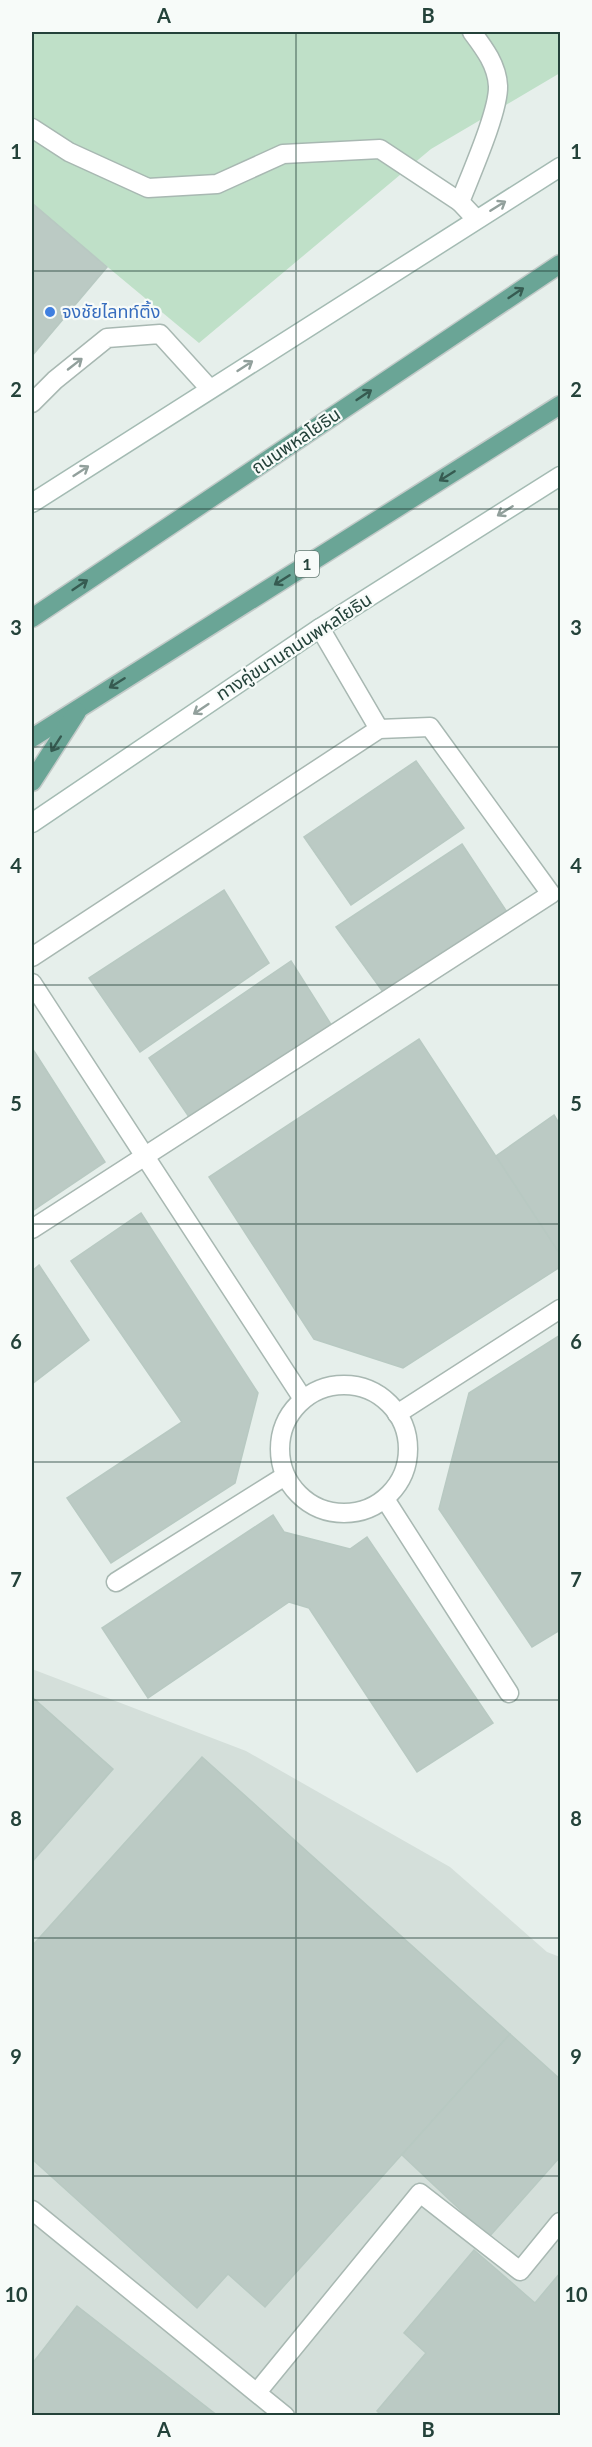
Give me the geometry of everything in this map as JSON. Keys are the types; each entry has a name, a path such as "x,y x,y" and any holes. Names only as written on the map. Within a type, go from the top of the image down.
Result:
{"main road":[{"path":"460,202 483,140 498,86 490,57 472,32"},
{"path":"32,128 69,152 148,188 217,184 283,154 380,149 460,202 476,219"},
{"path":"32,503 561,167"},
{"name":"ถนนพหลโยธิน","path":"32,617 561,264"},
{"path":"32,403 55,380 107,338 160,334 210,389"},
{"name":"1","path":"32,738 81,705 561,405"},
{"name":"ทางคู่ขนานถนนพหลโยธิน","path":"32,823 320,628 561,476"},
{"path":"320,628 379,729"},
{"path":"32,782 81,705"},
{"path":"32,957 379,729 430,727 551,894 32,1229"},
{"path":"32,983 303,1399"},
{"path":"397,1414 561,1309"},
{"path":"349,1385 371,1391 389,1403 402,1421 408,1444 406,1466 399,1482 385,1499 366,1510 345,1515 323,1511 304,1500 285,1476 279,1454 281,1432 288,1416 303,1399 327,1387 349,1385"},
{"path":"116,1582 285,1476"},
{"path":"385,1499 509,1693"},
{"path":"258,2391 420,2193 520,2271 561,2222"},
{"path":"32,2210 285,2415"}],"shaded area":[{"path":"32,1669 246,1751 450,1867 547,1952 560,1957 560,2415 32,2415"}],"green space":[{"path":"32,32 560,32 560,73 431,149 199,343 32,204"}],"building":[{"name":"จงชัยไลทท์ติ้ง","path":"32,203 107,267 32,356"},
{"path":"416,761 464,828 351,905 304,837"},
{"path":"462,844 507,912 383,992 336,927"},
{"path":"224,890 269,963 140,1052 89,978"},
{"path":"291,961 332,1026 189,1117 149,1058"},
{"path":"419,1039 560,1254 560,1267 403,1368 314,1339 209,1177"},
{"path":"32,1048 105,1162 32,1211"},
{"path":"554,1115 560,1125 560,1254 496,1156"},
{"path":"141,1213 258,1393 235,1483 111,1563 67,1498 182,1422 71,1261"},
{"path":"39,1265 89,1340 32,1384 32,1271"},
{"path":"560,1335 560,1630 532,1647 439,1509 469,1393"},
{"path":"273,1515 284,1532 350,1549 367,1537 493,1723 417,1772 309,1608 289,1602 148,1698 102,1628"},
{"path":"32,1697 113,1769 32,1862"},
{"path":"202,1757 510,2034 265,2307 228,2274 197,2308 32,2159 32,1946"},
{"path":"510,2034 560,2079 560,2157 489,2237 402,2155"},
{"path":"474,2250 535,2303 560,2273 560,2416 382,2416 377,2411 426,2353 404,2333"},
{"path":"77,2306 218,2416 32,2416 32,2364"}],"place":[{"name":"จงชัยไลทท์ติ้ง","path":"50,312"}]}
